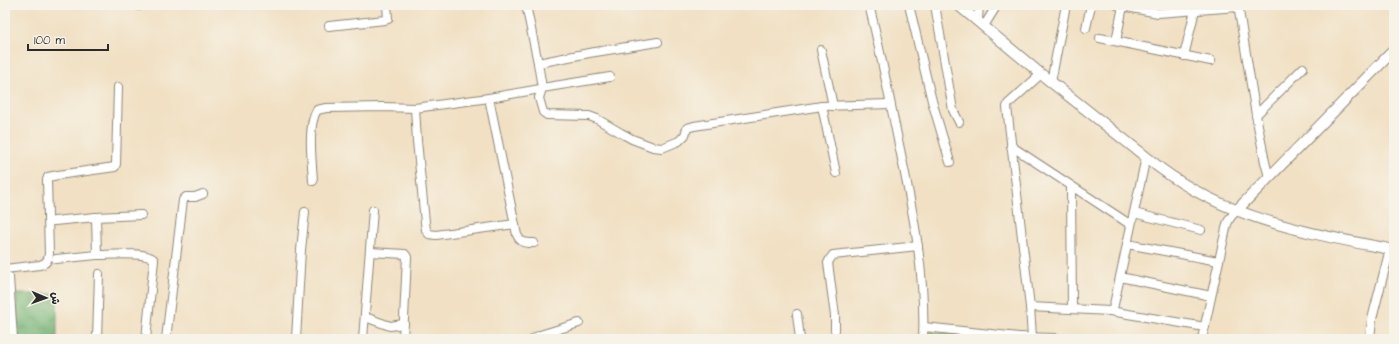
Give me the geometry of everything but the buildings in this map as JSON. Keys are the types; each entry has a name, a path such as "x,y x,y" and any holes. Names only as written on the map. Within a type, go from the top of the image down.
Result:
{"main road":[{"path":"958,5 1051,82 1146,157 1175,179 1205,197 1236,211 1276,225 1392,249"},
{"path":"1236,211 1394,50"}],"street":[{"path":"329,26 388,19 387,5"},
{"path":"526,5 542,88 539,95 543,112 547,114 588,116 597,119 632,139 653,147 662,148 679,141 685,135 687,128 694,126 822,106 890,104"},
{"path":"869,5 911,202 918,246 924,327 923,339"},
{"path":"908,5 932,101 950,162"},
{"path":"936,5 953,110 958,122"},
{"path":"978,5 981,23"},
{"path":"1051,82 1066,5"},
{"path":"1086,28 1091,5"},
{"path":"981,23 997,6"},
{"path":"1116,41 1120,6 1135,7 1158,13 1238,6 1256,115 1269,177"},
{"path":"1184,56 1195,10"},
{"path":"1100,38 1211,61"},
{"path":"538,63 658,42"},
{"path":"821,50 833,106"},
{"path":"1256,115 1303,68"},
{"path":"1032,337 1030,307 1007,105 1042,74"},
{"path":"313,181 312,121 317,110 326,108 415,108 489,98 610,77"},
{"path":"5,269 40,266 48,261 48,177 115,167 118,87"},
{"path":"489,98 515,224 520,240 524,243 534,243"},
{"path":"822,106 836,173"},
{"path":"415,108 424,215 426,230 429,234 436,235 515,224"},
{"path":"1011,146 1131,225"},
{"path":"1110,311 1114,306 1146,157"},
{"path":"1071,186 1072,308"},
{"path":"166,339 183,200 186,197 195,197 203,194"},
{"path":"364,339 373,210"},
{"path":"1202,339 1226,224 1236,211"},
{"path":"296,339 301,250 305,212"},
{"path":"1134,213 1201,230"},
{"path":"54,221 141,215"},
{"path":"96,217 97,255"},
{"path":"1127,244 1218,261"},
{"path":"835,330 835,316 828,263 833,255 918,246"},
{"path":"1370,339 1372,319 1392,249"},
{"path":"370,252 405,254 407,257 403,339"},
{"path":"56,259 97,255 139,255 150,257 154,260 146,339"},
{"path":"97,339 99,274"},
{"path":"9,277 13,339"},
{"path":"1120,277 1211,296"},
{"path":"1030,307 1110,311 1205,327"},
{"path":"796,314 800,339"},
{"path":"365,318 390,326 404,324"},
{"path":"533,339 540,335 579,324"},
{"path":"924,327 1019,338 1032,337 1056,339"}],"green space":[{"path":"16,294 57,294 57,339 19,339"},
{"path":"928,332 987,337 987,339 927,339"}]}
